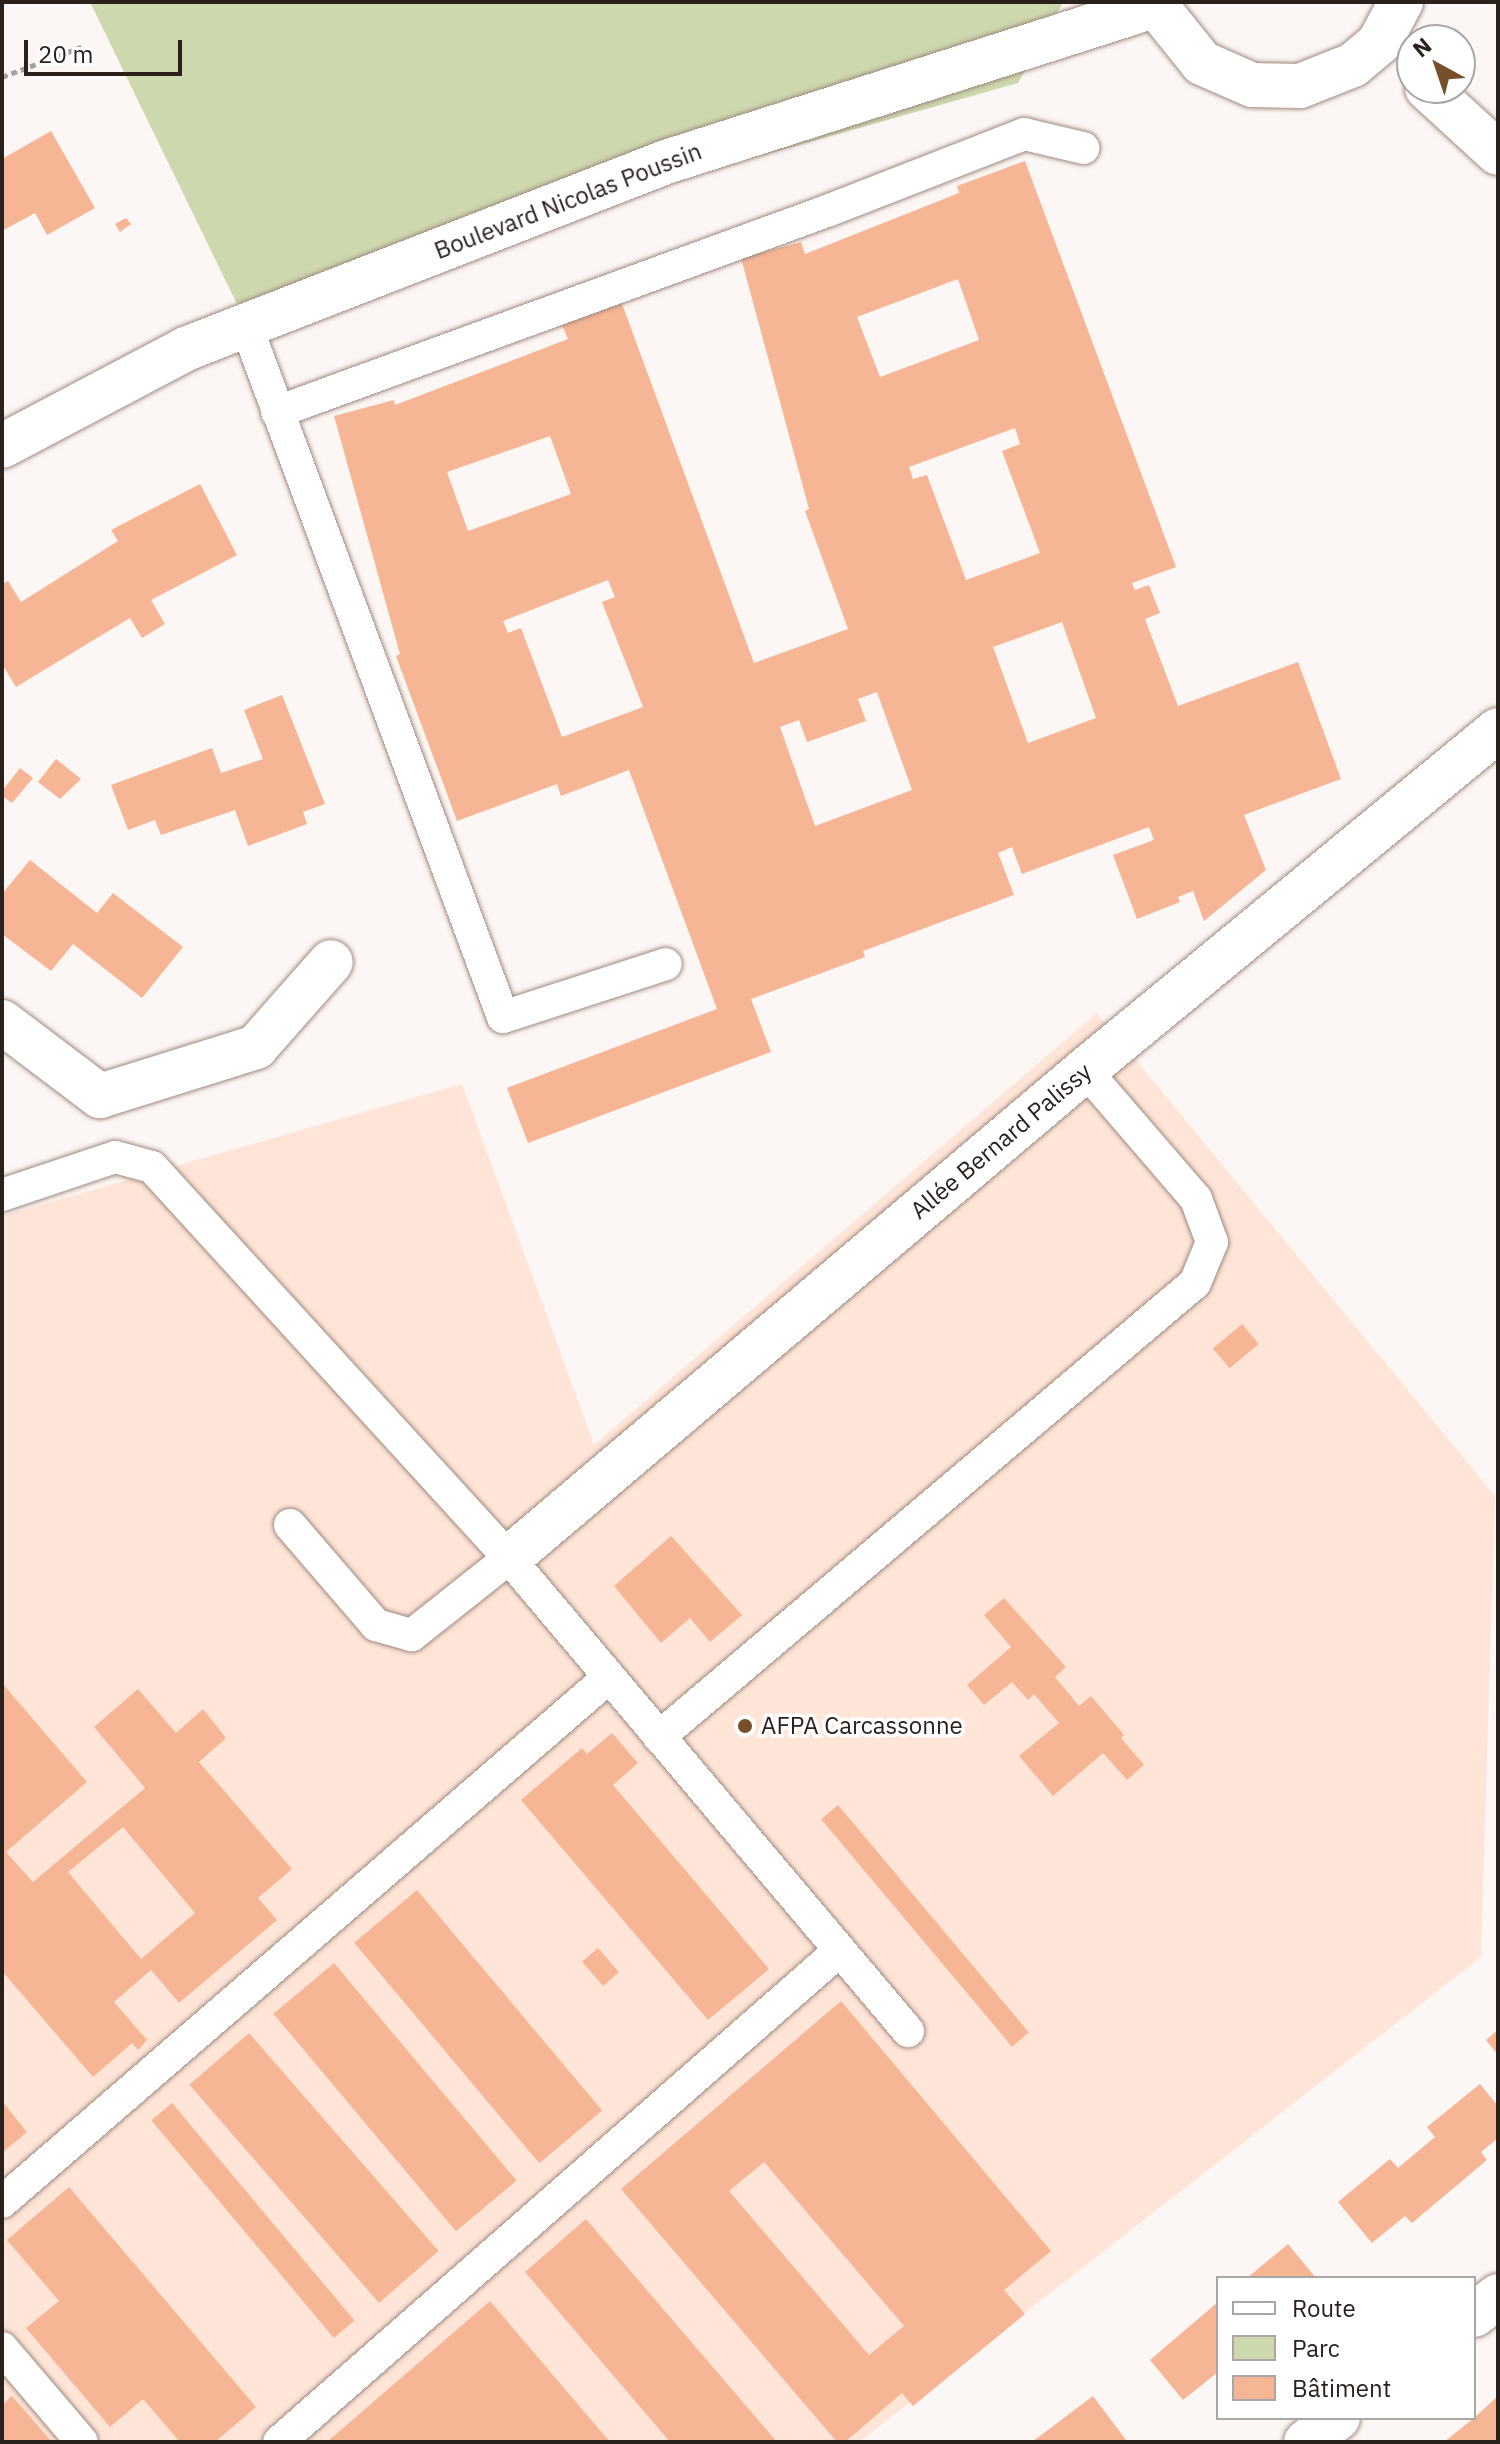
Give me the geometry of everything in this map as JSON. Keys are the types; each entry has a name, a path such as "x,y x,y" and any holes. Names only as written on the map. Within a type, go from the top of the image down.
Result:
{"street":[{"path":"1154,4 1202,63 1252,85 1300,86 1353,65 1379,43 1401,2"},
{"name":"Boulevard Nicolas Poussin","path":"2,446 188,348 666,162 1154,4"},
{"path":"1379,43 1396,59"},
{"path":"1444,104 1498,153"},
{"name":"Allée Bernard Palissy","path":"509,1558 1085,1070 1498,730"},
{"path":"2,1022 100,1096 256,1047 331,962"},
{"path":"1476,2313 1498,2296"},
{"path":"1306,2442 1335,2420"}],"lane":[{"path":"277,412 827,211 1024,134 1083,148"},
{"path":"246,325 503,1017 666,964"},
{"path":"659,1737 1195,1283 1212,1242 1196,1199 1085,1070"},
{"path":"2,1195 115,1157 152,1167 509,1558 838,1952 908,2031"},
{"path":"290,1525 376,1625 412,1635 509,1558"},
{"path":"2,2202 608,1678"},
{"path":"279,2442 838,1952"},
{"path":"2,2348 82,2442"}],"path":[{"path":"2,77 81,47"}],"shaded area":[{"name":"AFPA Carcassonne","path":"1097,1013 1495,1496 1481,1957 859,2442 2,2442 2,1216 462,1084 594,1445"}],"green space":[{"path":"90,2 1063,2 1018,83 237,304"}],"building":[{"path":"51,131 95,208 47,235 35,213 2,231 2,159"},
{"path":"1025,161 1176,567 1132,583 1135,590 1149,585 1160,613 1145,619 1178,706 1298,662 1341,779 1244,815 1266,870 1204,921 1193,891 1178,897 1180,902 1137,919 1113,855 1154,840 1149,827 1022,874 1012,847 998,853 1014,895 863,951 865,957 751,999 771,1052 528,1143 507,1088 717,1009 629,770 561,796 557,784 457,821 396,656 400,654 334,416 394,400 395,405 568,339 561,323 621,301 754,663 848,629 805,511 809,509 741,258 801,242 805,254 959,193 957,186","holes":["958,279 979,340 880,377 857,317","1015,428 1020,444 1002,451 1040,553 966,580 927,475 913,479 909,467","550,436 571,494 468,531 447,472","608,580 615,597 602,602 643,707 562,737 521,628 508,633 503,621","1062,622 1096,718 1028,743 993,647","877,692 912,790 815,826 780,727 799,720 807,742 866,721 858,699"]},
{"path":"126,218 131,224 120,232 115,224"},
{"path":"200,484 237,555 151,600 165,624 142,638 130,618 16,687 2,664 2,584 8,581 21,602 118,541 111,530"},
{"path":"282,695 325,804 303,812 307,824 248,846 235,810 161,835 155,820 128,830 111,785 212,748 221,773 263,759 244,710"},
{"path":"56,759 81,779 60,799 38,782"},
{"path":"20,768 33,778 12,803 2,796 2,791"},
{"path":"30,860 97,913 113,893 183,947 142,998 73,944 51,971 2,934 2,894"},
{"path":"1242,1324 1259,1344 1230,1368 1213,1348"},
{"path":"671,1536 742,1615 710,1642 690,1618 661,1643 614,1586"},
{"path":"1004,1598 1066,1667 1055,1677 1079,1706 1091,1696 1124,1735 1121,1738 1144,1765 1127,1780 1103,1753 1053,1796 1019,1756 1059,1723 1034,1694 1028,1700 1012,1682 984,1705 967,1685 1011,1647 984,1615"},
{"path":"2,1683 87,1782 6,1852 33,1882 145,1788 94,1727 138,1689 176,1733 203,1709 226,1738 199,1762 292,1869 258,1898 277,1920 179,2003 151,1970 114,2002 147,2040 138,2050 132,2043 93,2077 2,1971","holes":["123,1827 195,1913 141,1959 68,1872"]},
{"path":"612,1733 638,1763 613,1785 769,1969 708,2020 521,1800 582,1748 587,1754"},
{"path":"838,1805 1029,2033 1012,2047 821,1819"},
{"path":"417,1890 602,2111 539,2163 354,1943"},
{"path":"598,1948 619,1972 603,1986 582,1962"},
{"path":"334,1963 517,2181 456,2231 273,2014"},
{"path":"841,2001 1051,2251 1004,2290 1025,2314 913,2406 902,2393 845,2442 837,2442 621,2189","holes":["764,2162 904,2326 869,2355 729,2191"]},
{"path":"1498,2030 1498,2055 1486,2040"},
{"path":"249,2033 439,2251 379,2303 189,2085"},
{"path":"1480,2084 1498,2106 1498,2138 1481,2152 1487,2160 1412,2223 1405,2216 1372,2243 1338,2202 1390,2159 1398,2168 1435,2137 1427,2127"},
{"path":"2,2101 27,2132 2,2153"},
{"path":"172,2103 355,2321 334,2338 151,2120"},
{"path":"69,2187 256,2407 215,2442 180,2442 143,2399 110,2427 26,2328 59,2301 7,2240"},
{"path":"586,2219 777,2442 670,2442 525,2272"},
{"path":"1288,2244 1314,2276 1249,2276"},
{"path":"490,2301 610,2442 327,2442"},
{"path":"1216,2304 1216,2374 1183,2400 1150,2360"},
{"path":"12,2396 52,2442 2,2442 2,2405"},
{"path":"1093,2396 1126,2440 1032,2442"},
{"path":"1498,2396 1498,2442 1444,2442 1472,2420 1476,2420 1476,2416"}],"place":[{"name":"AFPA Carcassonne","path":"745,1726"}]}
